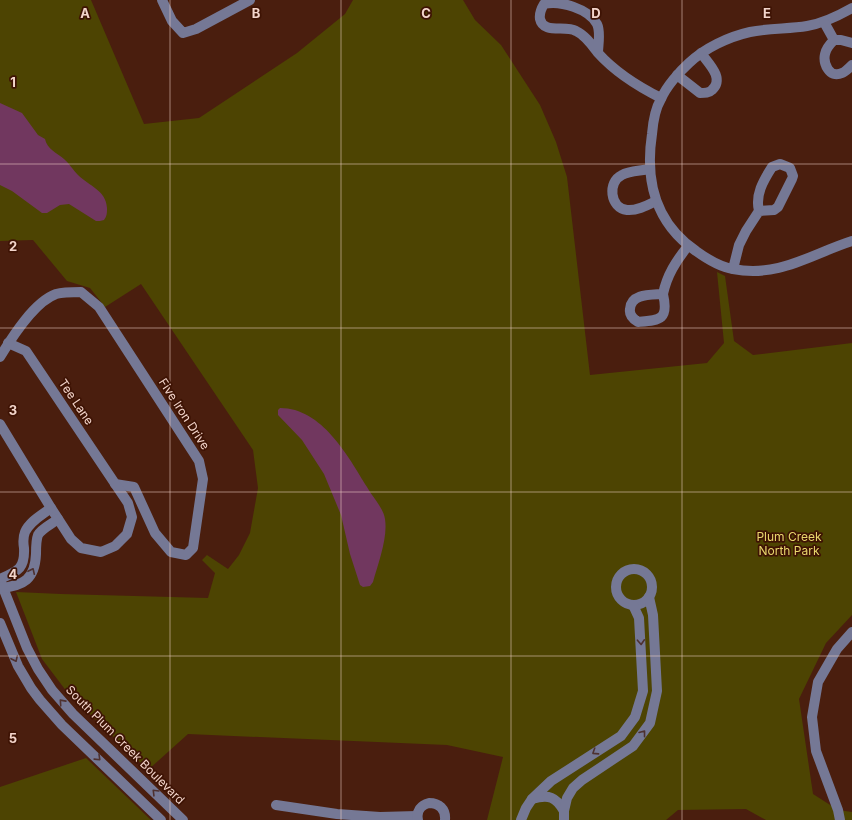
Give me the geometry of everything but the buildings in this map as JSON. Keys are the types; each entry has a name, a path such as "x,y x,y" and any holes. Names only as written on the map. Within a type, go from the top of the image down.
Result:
{"street":[{"path":"162,0 172,21 183,33 196,29 250,0"},
{"path":"598,53 598,28 591,15 575,7 554,2 544,4 540,13 541,23 544,26 551,28 568,28 577,31 588,40 598,53 608,64 623,77 661,98"},
{"path":"852,8 824,22 807,26 750,32 717,44 701,53 677,75 661,98 653,121 649,169 656,201 665,219 677,235 688,246 706,258 733,269 749,271 777,269 852,241"},
{"path":"824,22 834,40"},
{"path":"852,43 834,40 825,52 826,66 833,74 841,74 852,65"},
{"path":"677,75 700,92 705,93 713,89 717,77 701,53"},
{"path":"733,269 739,245 759,211 757,204 758,193 772,167 780,164 790,168 793,176 778,207 774,210 759,211"},
{"path":"649,169 621,175 613,183 612,193 619,207 629,211 656,201"},
{"path":"663,294 665,284 671,270 688,246"},
{"name":"Five Iron Drive","path":"8,343 34,308 56,294 81,292 99,307 199,461 203,479 192,548 186,555 172,552 155,533 134,487 115,484"},
{"path":"0,357 8,343"},
{"name":"Tee Lane","path":"0,424 71,539 81,548 101,552 115,546 126,534 132,517 128,503 26,351 8,343"},
{"path":"1,583 22,567 24,557 23,544 26,530 36,519 51,508"},
{"path":"1,583 13,586 22,583 32,574 36,562 38,536 45,528 58,519"},
{"path":"636,570 645,573 649,578 652,590 649,597 645,601 633,605 624,602 619,598 616,591 616,584 618,579 625,572 636,570"},
{"name":"South Plum Creek Boulevard","path":"1,583 32,659 52,690 73,714 183,820"},
{"path":"564,816 567,798 573,788 582,780 633,746 650,723 657,691 653,615 649,597"},
{"path":"521,820 532,799 551,781 621,736 635,717 643,691 639,618 633,605"},
{"path":"0,623 18,666 27,683 40,700 62,725 160,820"},
{"path":"840,820 838,810 816,751 812,716 818,682 837,649 852,632"},
{"path":"532,799 542,796 551,797 559,802 564,816"},
{"path":"276,805 336,817 417,818 418,812 424,804 434,803 442,808 445,820"}],"green space":[{"name":"Plum Creek North Park","path":"0,0 91,0 144,124 199,118 297,53 345,14 353,0 463,0 475,20 501,45 540,105 556,142 567,177 590,375 707,363 724,343 717,272 725,276 734,341 753,355 852,343 852,615 826,643 799,699 813,794 838,810 852,812 852,820 766,820 746,809 678,810 666,820 487,820 503,757 447,745 188,734 148,770 67,692 42,659 16,592 208,598 215,573 202,560 207,555 228,569 239,555 250,533 258,488 253,450 141,284 105,307 90,288 67,281 33,240 0,241"},
{"path":"86,758 151,820 0,820 0,787"}],"shaded area":[{"path":"0,103 22,113 38,135 45,139 48,146 66,161 82,179 104,197 107,214 104,220 96,221 69,204 60,205 47,213 42,213 12,191 0,185"},
{"path":"280,408 295,410 309,416 332,436 342,448 382,510 386,526 384,543 373,582 370,586 363,587 360,585 350,554 341,515 324,474 302,440 278,415 278,410"}]}
